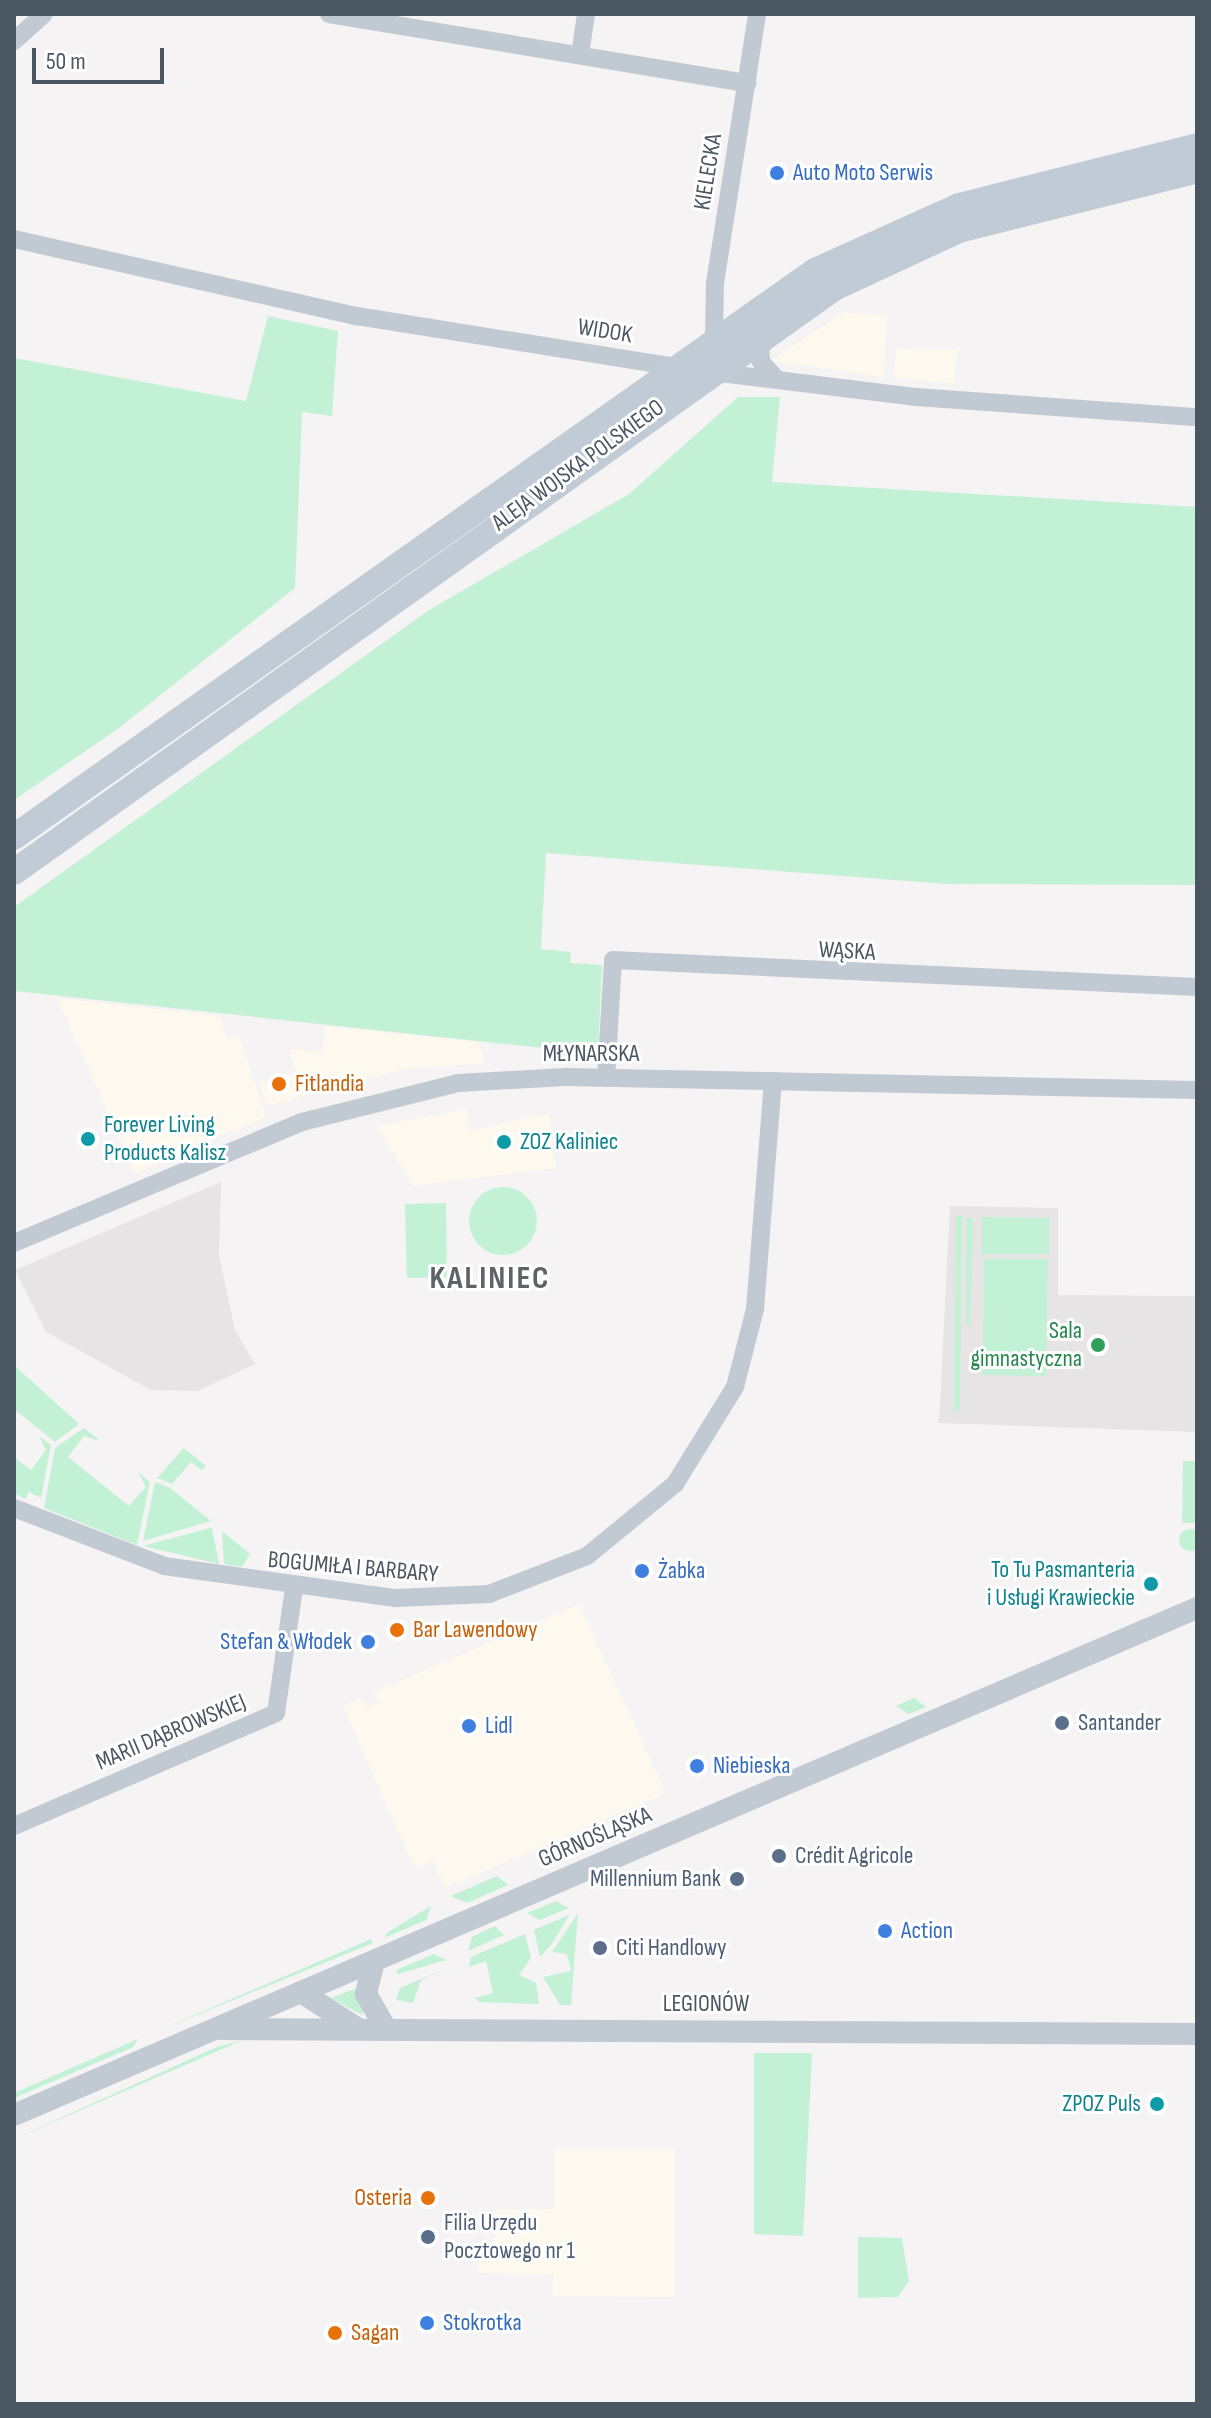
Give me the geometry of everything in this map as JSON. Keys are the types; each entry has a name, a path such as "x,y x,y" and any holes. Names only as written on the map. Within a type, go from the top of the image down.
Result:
{"main road":[{"name":"ALEJA WOJSKA POLSKIEGO","path":"14,837 673,366 815,271 902,226 1074,173 1197,146"},
{"name":"ALEJA WOJSKA POLSKIEGO","path":"14,872 760,335 926,242 1197,170"}],"street":[{"path":"14,41 44,14"},
{"path":"329,14 747,83"},
{"path":"580,55 586,14"},
{"name":"KIELECKA","path":"714,338 715,283 757,14"},
{"name":"WIDOK","path":"14,239 357,316 673,366 777,380 1197,417"},
{"path":"760,335 761,362 777,380"},
{"name":"WĄSKA","path":"606,1078 613,960 1197,987"},
{"name":"MŁYNARSKA","path":"14,1243 365,1102 458,1083 606,1078 1197,1090"},
{"name":"BOGUMIŁA I BARBARY","path":"14,1508 143,1560 294,1588 424,1600 512,1588 587,1556 668,1492 716,1425 748,1347 773,1081"},
{"name":"MARII DĄBROWSKIEJ","path":"14,1826 276,1713 294,1588"},
{"name":"GÓRNOŚLĄSKA","path":"14,2115 1197,1608"},
{"path":"374,1961 366,1994 385,2027"},
{"path":"301,1992 355,2027"},
{"path":"301,1992 313,2032"},
{"name":"LEGIONÓW","path":"216,2029 313,2032 385,2027 1197,2034"}],"shaded area":[{"path":"844,312 887,315 884,377 770,361"},
{"path":"896,348 958,350 953,384 894,378"},
{"path":"57,998 220,1016 227,1038 239,1036 266,1117 135,1173"},
{"path":"325,1026 479,1042 484,1063 400,1070 267,1106 259,1083 296,1072 289,1049 322,1052"},
{"path":"466,1109 470,1131 549,1113 556,1168 414,1186 376,1126"},
{"path":"221,1182 219,1255 235,1330 255,1364 198,1391 151,1390 46,1332 15,1270"},
{"path":"950,1206 1058,1208 1058,1295 1197,1296 1197,1432 939,1423"},
{"path":"579,1604 666,1793 445,1888 433,1860 414,1868 343,1706 362,1698 367,1708 378,1703 374,1692"},
{"path":"554,2149 674,2149 674,2297 553,2296 553,2274 478,2273 479,2255 494,2237 494,2209 554,2209"}],"green space":[{"path":"268,316 338,331 332,416 302,412 295,588 119,728 14,800 14,358 246,401"},
{"path":"738,397 780,397 772,482 1197,507 1197,885 946,884 546,853 541,949 571,952 570,963 602,965 598,1054 14,991 14,907 429,610 629,494"},
{"path":"503,1187 527,1197 537,1221 527,1245 503,1255 479,1245 469,1221 479,1197"},
{"path":"446,1203 447,1277 407,1278 405,1204"},
{"path":"956,1216 962,1216 960,1410 954,1411"},
{"path":"982,1217 1049,1218 1049,1254 982,1254"},
{"path":"966,1218 973,1218 970,1325 966,1325"},
{"path":"984,1259 1048,1259 1046,1376 983,1375"},
{"path":"14,1365 79,1424 55,1442 14,1409"},
{"path":"84,1428 100,1441 84,1436 68,1457 129,1506 146,1487 138,1472 150,1482 137,1545 44,1508 55,1448"},
{"path":"39,1436 51,1445 41,1498 29,1492 25,1499 14,1493 14,1457 31,1470 46,1450"},
{"path":"184,1448 206,1466 202,1470 191,1462 172,1484 157,1478"},
{"path":"1183,1461 1197,1461 1197,1523 1182,1523"},
{"path":"155,1482 170,1488 211,1521 143,1541"},
{"path":"210,1528 219,1564 143,1546"},
{"path":"1190,1529 1198,1532 1201,1540 1198,1548 1190,1551 1182,1548 1179,1540 1182,1532"},
{"path":"222,1531 250,1554 242,1567 224,1564"},
{"path":"914,1698 926,1707 909,1714 896,1706"},
{"path":"497,1876 508,1885 467,1903 451,1896"},
{"path":"556,1901 569,1908 540,1920 527,1913"},
{"path":"431,1906 426,1920 384,1938 388,1932"},
{"path":"578,1913 571,2005 560,2005 543,1977 571,1971 567,1954 552,1952"},
{"path":"569,1915 552,1944 540,1957 534,1930"},
{"path":"495,1926 504,1935 468,1951 472,1937"},
{"path":"525,1934 531,1958 519,1975 536,1983 539,2004 479,2002 475,1998 493,1993 486,1961 469,1967 471,1957"},
{"path":"371,1939 373,1943 155,2032"},
{"path":"434,1954 446,1960 398,1974 396,1970"},
{"path":"449,1967 421,1980 413,2003 396,2000 400,1988"},
{"path":"354,1989 364,2010 362,2015 331,1998"},
{"path":"138,2039 133,2047 14,2098 14,2093"},
{"path":"243,2040 14,2139 217,2047"},
{"path":"754,2053 812,2053 803,2236 754,2234"},
{"path":"858,2237 902,2238 909,2281 898,2297 858,2298"}],"place":[{"name":"Auto Moto Serwis","path":"777,173"},
{"name":"Fitlandia","path":"279,1084"},
{"name":"Forever Living Products Kalisz","path":"88,1139"},
{"name":"ZOZ Kaliniec","path":"504,1142"},
{"name":"Sala gimnastyczna","path":"1098,1345"},
{"name":"Żabka","path":"642,1571"},
{"name":"To Tu Pasmanteria i Usługi Krawieckie","path":"1151,1584"},
{"name":"Bar Lawendowy","path":"397,1630"},
{"name":"Stefan & Włodek","path":"368,1642"},
{"name":"Santander","path":"1062,1723"},
{"name":"Lidl","path":"469,1726"},
{"name":"Niebieska","path":"697,1766"},
{"name":"Crédit Agricole","path":"779,1856"},
{"name":"Millennium Bank","path":"737,1879"},
{"name":"Action","path":"885,1931"},
{"name":"Citi Handlowy","path":"600,1948"},
{"name":"ZPOZ Puls","path":"1157,2104"},
{"name":"Osteria","path":"428,2198"},
{"name":"Filia Urzędu Pocztowego nr 1","path":"428,2237"},
{"name":"Stokrotka","path":"427,2323"},
{"name":"Sagan","path":"335,2333"}],"district":[{"name":"KALINIEC","path":"490,1279"}]}
